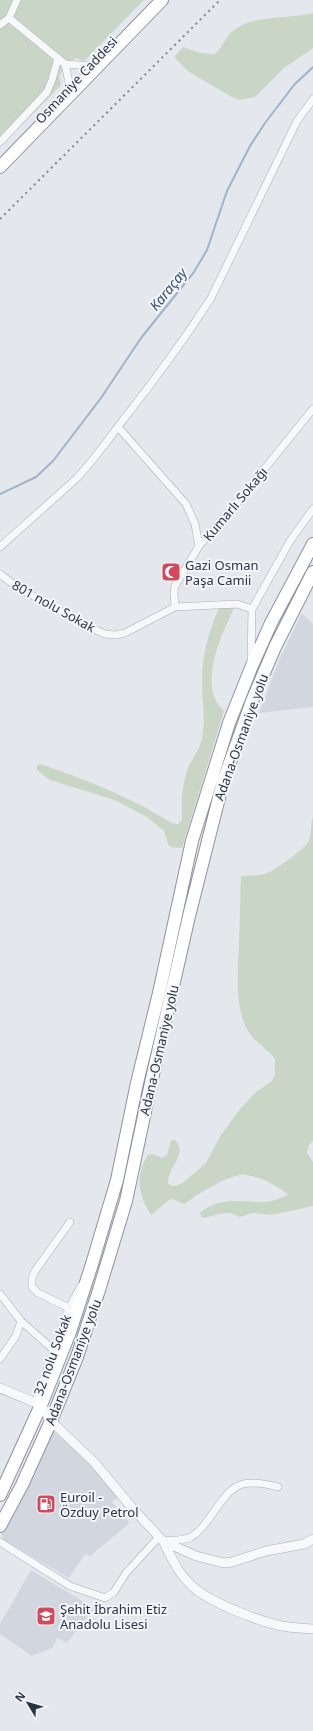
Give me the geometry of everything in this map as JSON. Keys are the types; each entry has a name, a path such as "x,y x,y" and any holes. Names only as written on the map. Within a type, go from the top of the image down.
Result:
{"highway":[{"name":"Osmaniye Caddesi","path":"0,159 90,66 151,0"},
{"path":"0,167 162,0"},
{"name":"Adana-Osmaniye yolu","path":"0,1493 38,1404 89,1274 117,1180 137,1083 159,994 192,841 229,722 271,623 313,544"},
{"name":"Adana-Osmaniye yolu","path":"0,1526 22,1486 51,1422 77,1357 126,1201 189,916 223,782 252,701 275,647 313,572"}],"street":[{"path":"0,25 10,18 17,0"},
{"path":"10,18 65,64 90,66"},
{"path":"0,142 47,92 58,58"},
{"path":"65,64 70,87"},
{"path":"0,547 78,478 190,331 211,298 297,121 313,99"},
{"name":"Kumarlı Sokağı","path":"175,607 175,586 199,546 235,505 313,409"},
{"path":"118,427 186,504 195,524 199,546"},
{"path":"251,668 252,609 290,542 313,509"},
{"name":"801 nolu Sokak","path":"0,574 17,586 89,627 105,634 116,635 125,633 175,607"},
{"path":"175,607 237,604 252,609"},
{"name":"32 nolu Sokak","path":"69,1308 38,1293 32,1287 32,1280 36,1271 70,1222"},
{"name":"32 nolu Sokak","path":"57,1353 69,1308 89,1274"},
{"path":"0,1294 21,1321 57,1353"},
{"path":"0,1359 16,1336 21,1321"},
{"path":"0,1388 38,1404 51,1422 102,1471 134,1510 161,1539 184,1578 197,1591 210,1599 273,1624 313,1629"},
{"path":"0,1542 70,1586 105,1598 114,1592 126,1573 161,1539 189,1538 198,1533 236,1485 263,1483 278,1487"},
{"path":"161,1539 207,1560 232,1562 266,1551 304,1544 313,1540"}],"shaded area":[{"path":"302,613 313,624 313,707 259,713 279,660"},
{"path":"52,1430 96,1469 118,1497 112,1502 130,1523 90,1556 85,1554 69,1578 3,1539 1,1532"},
{"name":"Şehit İbrahim Etiz Anadolu Lisesi","path":"31,1570 94,1608 67,1643 58,1638 52,1648 32,1656 0,1634 0,1624"}],"green space":[{"path":"0,0 144,0 84,61 75,58 59,75 61,85 0,147"},
{"path":"313,13 313,48 284,68 255,97 239,100 232,97 189,72 174,57 183,47 200,53 215,54 234,30 251,22"},
{"path":"219,608 234,608 218,646 212,675 212,688 216,701 224,711 182,848 171,847 168,844 164,831 147,817 115,800 50,780 37,770 37,766 40,764 75,776 124,797 172,823 178,824 182,820 183,786 189,766 197,752 202,738 204,717 202,672 206,644"},
{"path":"313,817 313,1141 309,1145 307,1153 313,1162 313,1206 272,1215 253,1213 239,1217 231,1213 225,1213 202,1218 200,1213 215,1204 222,1202 266,1202 288,1195 279,1188 259,1178 240,1175 219,1182 184,1204 172,1199 169,1200 151,1215 143,1200 140,1185 141,1170 148,1155 152,1154 162,1158 167,1155 171,1140 175,1140 179,1145 180,1150 168,1183 172,1186 184,1182 206,1163 221,1135 241,1108 256,1092 272,1081 275,1074 275,1059 248,1031 239,1000 238,977 241,876 265,874 275,869 296,854 309,841"}],"waterway":[{"name":"Karaçay","path":"0,494 36,477 53,461 101,398 141,338 194,272 207,250 227,191 250,146 265,123 294,85 313,67"}],"railway":[{"path":"0,219 220,0"}],"place":[{"name":"Gazi Osman Paşa Camii","path":"171,572"},
{"name":"Euroil - Özduy Petrol","path":"46,1504"},
{"name":"Şehit İbrahim Etiz Anadolu Lisesi","path":"46,1616"}]}
